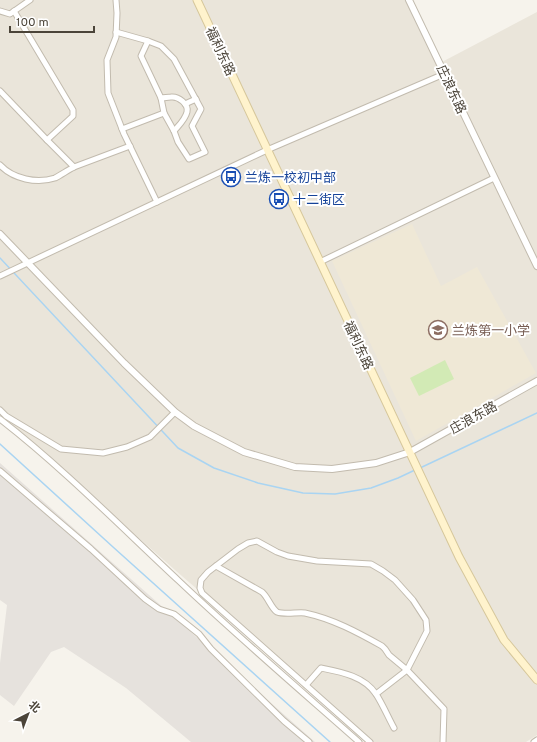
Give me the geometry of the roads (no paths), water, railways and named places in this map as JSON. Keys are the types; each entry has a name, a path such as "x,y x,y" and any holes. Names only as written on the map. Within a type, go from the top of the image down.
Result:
{"main road":[{"name":"福利东路","path":"197,0 459,557 500,634 537,680"}],"street":[{"path":"0,11 10,14 30,0"},
{"path":"116,0 116,37 107,60 108,93 122,129 157,202"},
{"name":"庄浪东路","path":"409,0 537,266"},
{"path":"14,11 73,110 73,116 47,140"},
{"path":"116,32 148,40 160,46 174,59 201,110 192,126 205,152 189,158 178,142 164,113 161,98 141,56 148,40"},
{"path":"0,275 267,150 444,74"},
{"path":"0,91 74,166"},
{"path":"161,98 172,96 180,99 185,104 187,113 183,121 174,131"},
{"path":"185,104 196,99"},
{"path":"122,129 164,113"},
{"path":"0,165 5,171 22,178 41,181 56,177 74,166 130,146"},
{"path":"320,262 494,178"},
{"name":"庄浪东路","path":"0,234 24,265 175,412 194,426 244,452 295,467 332,469 376,463 411,454 537,381"},
{"path":"0,410 6,416 61,449 103,453 127,447 150,437 175,412"},
{"path":"0,419 80,488 230,628 359,742"},
{"path":"0,471 92,549 145,599 159,609 174,614 199,634 211,649 284,721 309,742"},
{"path":"370,742 202,593 200,588 201,580 208,572 248,543 257,541 288,556 317,561 371,564 383,571 395,580 413,600 426,620 427,631 407,670 376,694"},
{"path":"216,566 262,592 267,596 274,609 278,612 304,613 346,627 382,646 394,660 407,670 444,709 443,742"},
{"path":"306,685 321,668 339,671 357,678 376,694 394,728"}],"waterway":[{"path":"0,258 178,448 214,468 258,483 303,493 335,494 371,488 415,470"},
{"path":"420,468 537,413"},
{"path":"0,444 330,742"}],"place":[{"name":"兰炼一校初中部","path":"231,177"},
{"name":"十二街区","path":"279,199"},
{"name":"兰炼第一小学","path":"438,330"}]}
